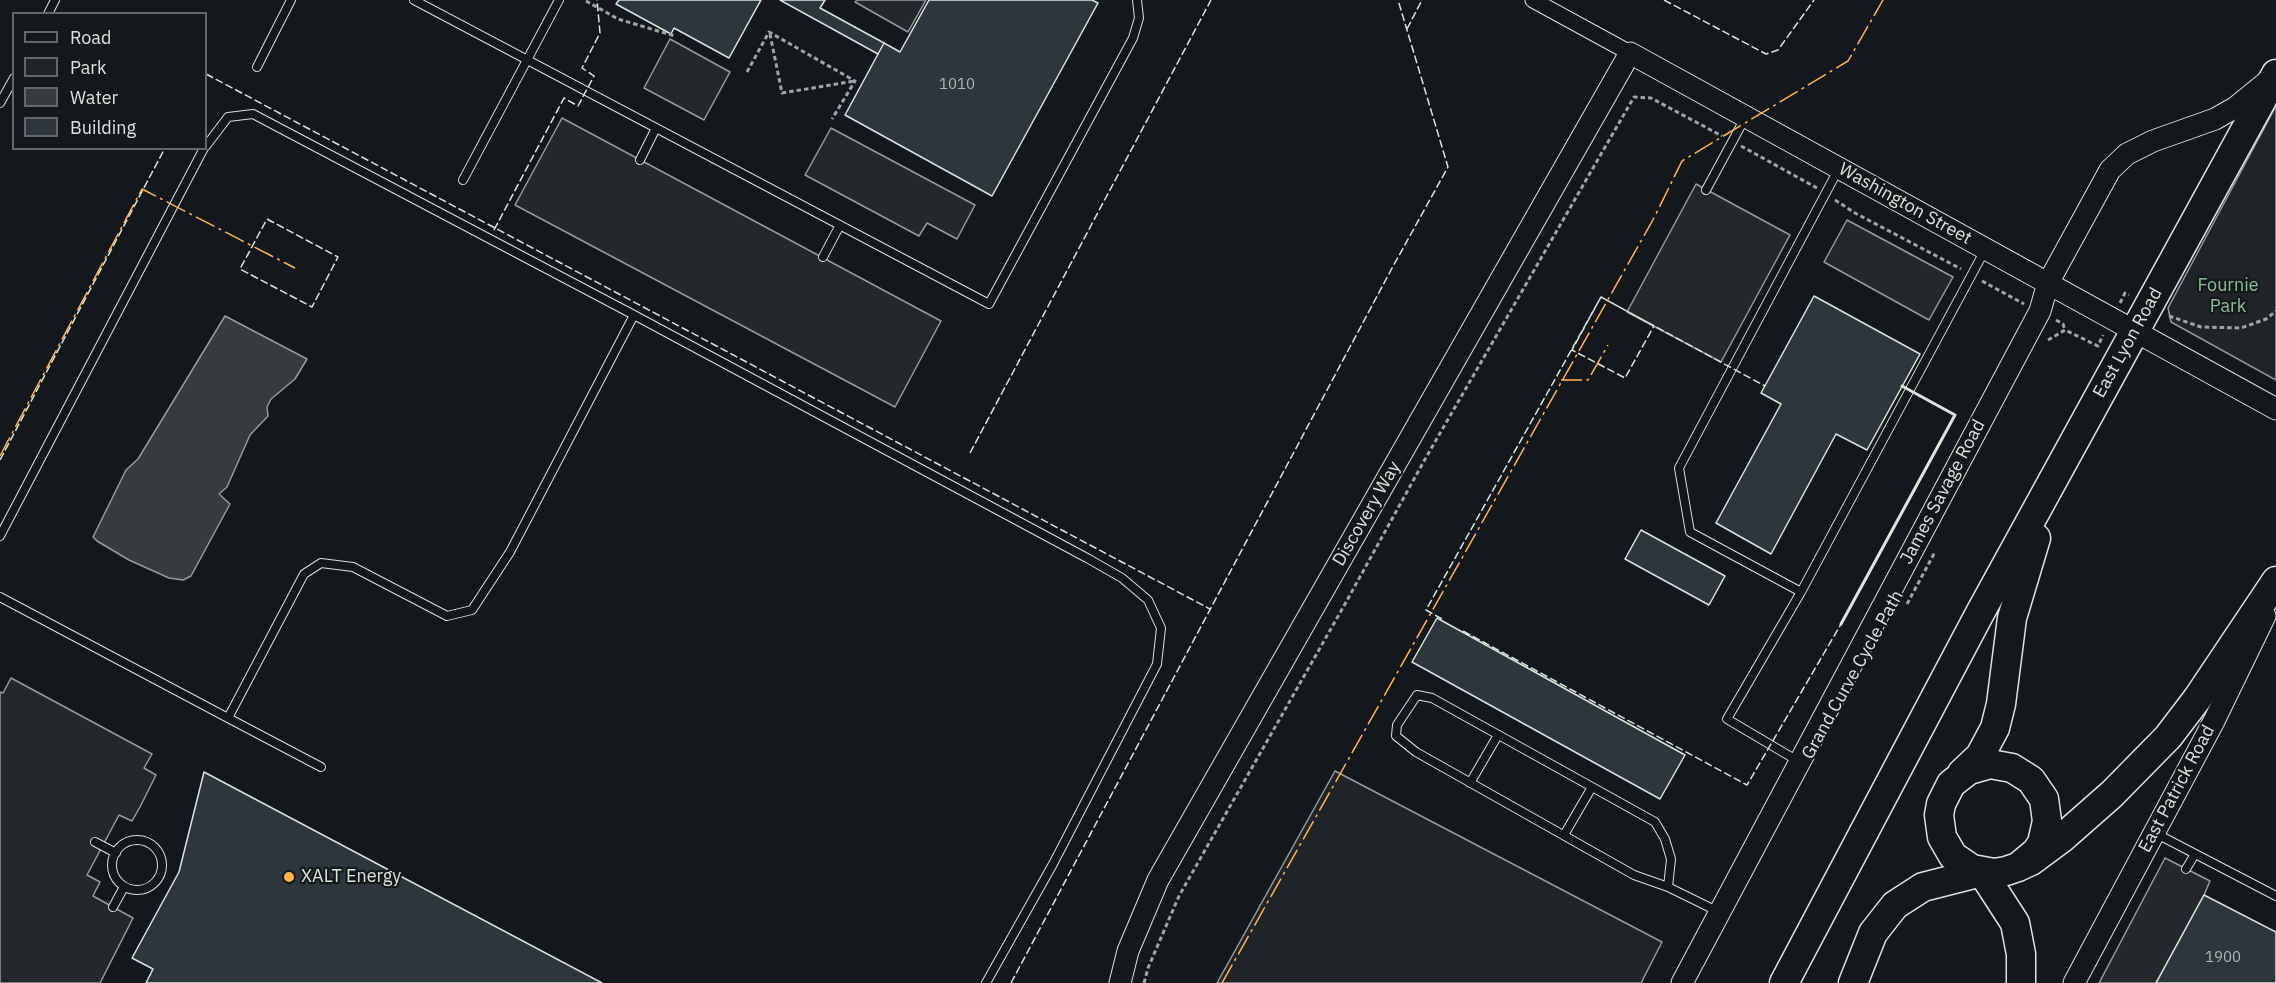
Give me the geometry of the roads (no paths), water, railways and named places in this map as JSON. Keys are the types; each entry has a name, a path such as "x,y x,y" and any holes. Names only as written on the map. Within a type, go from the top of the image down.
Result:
{"highway":[{"name":"East Lyon Road","path":"1784,983 2043,498 2123,325 2149,305 2276,74"},
{"path":"2043,498 2032,552 2012,618 2001,704 1995,728 1980,756 1951,784 1941,804 1939,826 1947,847 1962,864 1982,872 1994,873 2018,867 2038,856 2076,827 2124,783 2156,750 2197,699 2276,581"},
{"path":"1959,776 1979,766 2002,765 2022,773 2038,789 2046,810 2045,832 2036,852 2018,867"},
{"path":"1852,983 1873,933 1895,905 1923,887 1982,872"},
{"path":"1982,872 2015,923 2021,954 2021,983"}],"street":[{"name":"Washington Street","path":"1533,0 2276,410"},
{"name":"Discovery Way","path":"1120,983 1128,951 1158,880 1630,53"},
{"name":"James Savage Road","path":"1682,983 2040,311 2048,284 2110,170 2127,154 2153,141 2215,119 2236,107 2276,74"},
{"name":"East Patrick Road","path":"2074,983 2214,721 2276,593"}],"lane":[{"path":"257,67 291,0"},
{"path":"414,0 989,304 1133,38 1139,18 1137,0"},
{"path":"463,180 559,0"},
{"path":"0,103 12,82"},
{"path":"207,144 228,117 253,114 1088,558 1122,578 1148,600 1161,628 1157,664 1053,864 986,983"},
{"path":"1706,190 1746,117"},
{"path":"640,160 656,128"},
{"path":"0,536 203,150"},
{"path":"1801,592 1690,532 1679,468 1839,168"},
{"path":"823,257 840,225"},
{"path":"1799,762 1727,719 1801,592 1985,249"},
{"path":"228,718 304,574 321,563 353,567 447,616 472,610 510,552 634,315"},
{"path":"0,597 321,767"},
{"path":"1668,887 1671,859 1665,839 1655,822 1432,698 1417,695 1396,725 1396,736 1416,752 1634,875 1668,887 1720,913"},
{"path":"1470,783 1498,735"},
{"path":"1564,835 1592,788"},
{"path":"2154,832 2276,896"},
{"path":"143,841 156,849 162,863 159,878 154,884 139,890 124,887 118,882 112,868 116,853 127,842 143,841"},
{"path":"95,842 116,853"},
{"path":"2186,869 2195,854"},
{"path":"113,907 124,887"}],"water":[{"path":"225,316 307,359 295,379 271,399 267,407 268,416 250,435 227,487 219,494 230,504 191,576 183,580 169,578 129,560 93,537 126,470 138,459"}],"place":[{"name":"XALT Energy","path":"289,877"}],"park label":[{"name":"Fournie Park","path":"2228,296"}]}
